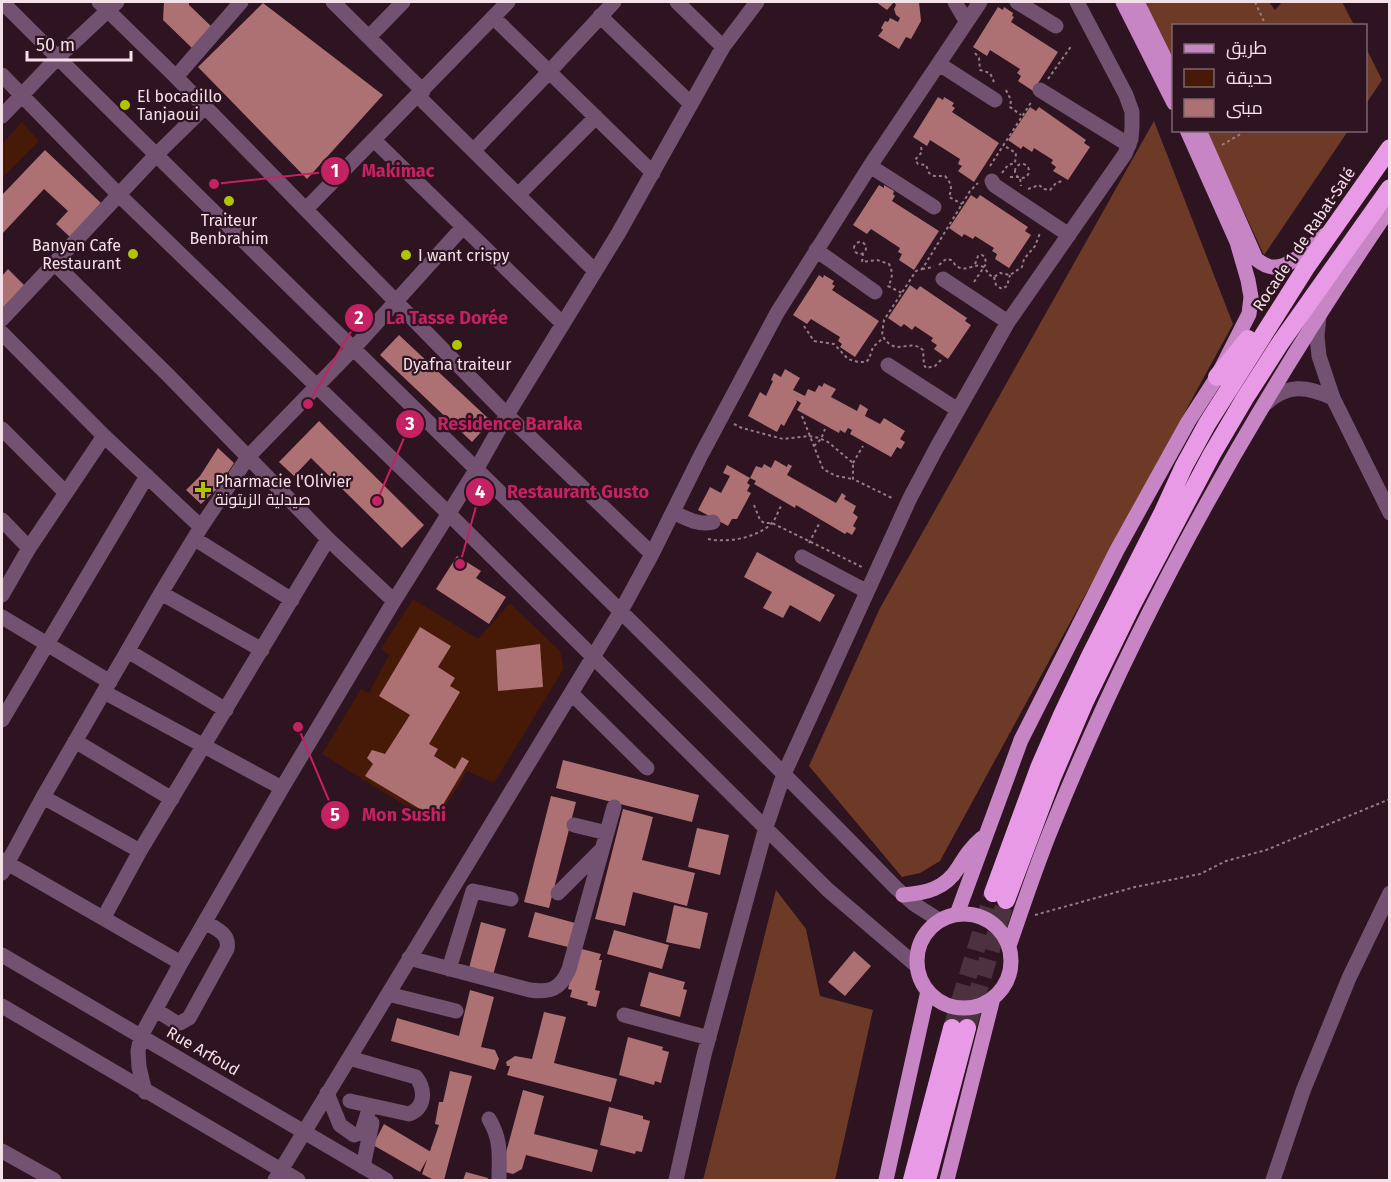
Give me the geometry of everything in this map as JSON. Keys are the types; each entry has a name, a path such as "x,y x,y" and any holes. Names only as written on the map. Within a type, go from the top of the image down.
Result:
{"highway":[{"name":"Rocade 1 de Rabat-Salé","path":"1389,148 1307,266 1184,466 1090,656 1039,768 1000,897 1085,701 1131,605 1212,454 1245,398 1389,188"},
{"path":"1217,377 1240,351 1279,294 1307,266"},
{"path":"912,1180 960,1028 927,1180"}],"main road":[{"path":"1122,2 1172,101"},
{"path":"1137,2 1172,75"},
{"path":"957,914 1021,740 1082,616 1188,422 1217,377 1248,314 1251,297 1238,242 1188,132"},
{"path":"1200,132 1256,260 1275,268 1293,261 1332,229"},
{"path":"1009,946 1051,828 1126,659 1200,516 1258,412 1389,208"},
{"path":"903,895 929,891 942,886 956,871 974,844 984,837"},
{"path":"957,914 973,914 989,920 1001,931 1009,946 1011,963 1008,979 993,998 980,1005 966,1008 952,1006 939,1000 928,991 917,966 918,953 929,929 939,921 957,914"},
{"path":"886,1180 928,991"},
{"path":"947,1180 993,998"}],"street":[{"path":"2,2 621,610 903,895 939,921"},
{"path":"176,76 241,2"},
{"path":"333,2 369,37 474,150 595,271"},
{"path":"369,37 403,2"},
{"path":"306,209 507,2"},
{"path":"474,150 614,2"},
{"path":"677,2 723,47"},
{"path":"145,1092 139,1067 138,1051 141,1036 181,963 282,788 477,470 507,415 595,271 723,47 757,2"},
{"path":"955,2 966,21"},
{"path":"278,1175 621,610 777,313 870,166 980,2"},
{"path":"1017,2 1056,26"},
{"path":"676,1180 709,1038 766,827 784,774 907,505 958,410 1008,322 1129,145 1132,133 1132,112 1126,94 1077,2"},
{"path":"2,116 108,4 205,107 507,415 652,554"},
{"path":"600,16 691,104"},
{"path":"493,17 653,172"},
{"path":"939,63 995,100"},
{"path":"2,75 119,195 449,514 828,890 917,966"},
{"path":"1040,90 1129,145"},
{"path":"2,319 157,154 205,107"},
{"path":"518,195 596,117"},
{"path":"374,140 563,324"},
{"path":"870,166 934,207"},
{"path":"992,178 994,185 1069,235"},
{"path":"181,963 104,917 3,865 161,593 248,457 353,349 463,227"},
{"path":"816,250 875,292"},
{"path":"54,263 328,539 394,602"},
{"path":"943,279 1008,322"},
{"path":"1319,315 1317,336 1319,357 1333,398 1389,513"},
{"path":"2,333 147,477 198,533 292,600"},
{"path":"888,365 958,410"},
{"path":"1258,412 1279,393 1291,390 1302,388 1316,390 1333,398"},
{"path":"2,429 66,493"},
{"path":"2,595 29,548 104,436"},
{"path":"2,720 147,477"},
{"path":"673,512 698,523 713,522"},
{"path":"2,520 29,548"},
{"path":"104,917 140,851 328,539"},
{"path":"802,557 866,591"},
{"path":"161,593 262,650"},
{"path":"2,617 203,747 282,788"},
{"path":"128,651 226,710"},
{"path":"571,693 647,768"},
{"path":"75,741 172,799"},
{"path":"43,796 140,851"},
{"path":"409,958 530,990 544,992 556,988 569,969 614,807"},
{"path":"574,825 605,840"},
{"path":"558,893 605,840"},
{"path":"449,969 473,891 511,899"},
{"path":"1287,1180 1274,1174 1303,1091 1349,978 1389,893"},
{"path":"156,1010 175,1022 180,1023 189,1018 227,950 226,936 205,922"},
{"name":"Rue Arfoud","path":"2,954 386,1180"},
{"path":"388,994 456,1011"},
{"path":"2,1006 278,1175 298,1180"},
{"path":"624,1016 709,1038"},
{"path":"349,1058 416,1077 422,1085 420,1105 416,1112 409,1114 350,1101"},
{"path":"327,1094 340,1125 354,1135 362,1132 373,1106"},
{"path":"363,1167 373,1106"},
{"path":"489,1119 500,1145 499,1180"},
{"path":"2,1151 54,1180"}],"path":[{"path":"1255,2 1265,24"},
{"path":"992,178 1002,145 1072,45"},
{"path":"1209,152 1242,132"},
{"path":"922,269 970,191 1014,163 1016,153 1002,145"},
{"path":"921,147 922,152 915,160 918,164 926,165 929,173 934,176 945,176 951,182 949,197 962,204"},
{"path":"992,178 1011,177 1020,177 1024,178 1029,174 1029,170 1024,165 1016,168 1016,174 1020,177 1021,185 1026,189 1039,185 1050,190 1056,183 1062,181"},
{"path":"983,267 987,275 994,277 1000,273 1010,275 1022,267 1024,259 1035,246 1042,227 1048,221"},
{"path":"863,253 862,262 877,260 889,264 892,279 888,286 902,293"},
{"path":"966,294 986,260 982,255 978,256 974,267"},
{"path":"804,326 814,341 834,344 848,359 858,362 869,359 873,347 883,338 884,320 916,271 938,265 946,259 951,260 957,267 968,269 983,267"},
{"path":"994,277 996,285 1002,288 1008,286 1010,275"},
{"path":"883,338 894,348 901,349 912,345 920,347 923,350 926,368 935,366 941,360"},
{"path":"722,416 742,428 783,439 809,436 821,439 854,463"},
{"path":"802,416 823,469 836,477 853,479 907,505"},
{"path":"813,446 818,444 825,429"},
{"path":"853,479 854,463 863,446"},
{"path":"754,505 760,520 764,523 772,523 875,574"},
{"path":"702,537 714,540 743,537 759,532 772,523 781,506"},
{"path":"1018,920 1135,887 1200,874 1226,861 1266,850 1389,799"}],"green space":[{"path":"22,122 39,141 2,178 2,144"},
{"path":"413,599 478,639 510,603 560,651 564,668 494,783 467,771 435,824 322,754 361,689 369,693 389,655 381,649"}],"shaded area":[{"path":"1145,2 1269,2 1275,10 1282,2 1342,2 1353,24 1172,24 1172,60"},
{"path":"1367,50 1382,80 1367,102"},
{"path":"1154,121 1233,324 940,861 920,873 902,877 809,766 880,608"},
{"path":"1206,132 1347,132 1264,255"},
{"path":"776,890 806,929 820,996 873,1010 835,1180 703,1180"}],"building":[{"path":"164,2 189,2 189,5 213,28 193,49 163,20"},
{"path":"876,2 894,2 887,10"},
{"path":"894,2 919,2 921,21 911,39 906,37 899,49 878,36 883,30 881,28 885,21 888,22 890,18 898,22 900,18 896,15"},
{"path":"263,3 383,95 307,179 198,67"},
{"path":"998,7 1003,10 1004,7 1013,13 1014,17 1011,22 1058,52 1033,91 1018,81 1021,76 1017,73 1020,69 990,50 987,56 973,47"},
{"path":"938,97 943,100 944,97 954,103 952,106 955,108 952,112 999,143 974,182 958,171 962,166 958,164 960,159 930,140 927,146 913,137"},
{"path":"1030,107 1036,111 1039,107 1086,140 1084,143 1090,147 1068,180 1053,171 1056,167 1051,163 1053,160 1034,148 1032,152 1023,146 1021,149 1008,140"},
{"path":"45,150 101,203 70,237 56,224 68,211 44,189 2,234 2,195"},
{"path":"879,185 884,188 884,185 894,191 895,196 892,201 939,231 914,270 899,260 902,254 898,252 900,248 871,229 867,234 853,225"},
{"path":"971,195 977,199 980,195 1028,227 1025,231 1031,235 1009,268 995,259 997,254 992,251 994,248 975,236 973,239 964,234 962,237 949,228"},
{"path":"8,269 25,286 2,312 2,276"},
{"path":"819,275 823,278 824,275 834,281 832,284 835,286 832,290 879,321 855,357 840,347 842,344 838,341 840,337 811,319 807,324 793,315"},
{"path":"910,285 917,290 920,286 967,318 965,321 971,325 948,359 934,349 937,345 931,341 933,338 915,326 912,330 904,324 901,327 888,318"},
{"path":"399,335 491,421 472,442 380,355"},
{"path":"785,369 800,378 793,390 805,396 808,389 815,392 819,385 822,387 824,383 836,389 831,397 857,411 860,404 868,409 865,416 880,424 884,418 905,431 900,439 905,442 901,449 897,447 891,457 850,434 852,430 848,428 845,433 840,430 839,433 797,410 801,403 796,400 784,426 781,424 777,432 748,416 760,392 766,396 774,373 781,377"},
{"path":"319,421 424,525 402,548 311,458 294,476 279,462"},
{"path":"218,448 234,463 216,490 201,504 186,490 200,476"},
{"path":"775,460 787,467 788,464 792,466 787,475 836,503 842,493 846,496 844,499 856,506 853,513 858,517 853,526 856,528 852,535 847,532 845,534 796,505 795,508 754,484 756,481 750,478 756,466 762,468 764,464 771,468"},
{"path":"727,465 750,478 747,491 751,493 737,519 732,519 728,526 698,510 710,487 721,493 730,476 723,473"},
{"path":"757,552 835,595 820,622 790,605 783,618 763,608 772,592 744,577"},
{"path":"457,556 481,571 476,578 506,597 489,624 436,589"},
{"path":"420,627 451,646 438,667 455,678 450,686 460,692 429,744 438,749 434,756 455,769 462,757 469,761 435,818 365,776 373,764 367,758 372,750 385,754 410,715 379,696"},
{"path":"540,644 543,687 498,691 496,650"},
{"path":"563,760 699,795 692,822 556,788"},
{"path":"551,796 576,802 549,908 524,902"},
{"path":"623,809 653,817 642,860 695,873 687,906 633,892 625,926 595,919"},
{"path":"697,828 729,835 720,875 688,867"},
{"path":"674,905 708,913 700,949 666,942"},
{"path":"535,912 575,923 568,947 528,937"},
{"path":"481,922 506,929 493,975 469,968"},
{"path":"614,930 669,945 662,969 607,954"},
{"path":"578,948 601,954 599,960 602,960 595,990 600,991 596,1007 570,997 572,990 568,989"},
{"path":"854,951 871,966 845,996 828,982"},
{"path":"649,972 685,982 683,989 687,990 680,1017 640,1006"},
{"path":"470,990 494,997 481,1047 495,1050 499,1059 495,1070 391,1041 397,1018 459,1036"},
{"path":"544,1012 566,1017 554,1063 617,1079 611,1102 507,1075 510,1066 507,1066 506,1062 515,1056 532,1059"},
{"path":"628,1037 663,1047 662,1050 669,1052 661,1083 655,1081 654,1085 619,1075"},
{"path":"450,1071 472,1076 444,1180 434,1180 422,1174 439,1125 435,1124 439,1102 443,1102"},
{"path":"523,1090 544,1096 534,1134 598,1150 592,1172 526,1155 522,1169 513,1174 501,1171"},
{"path":"609,1107 643,1116 643,1119 650,1121 642,1152 636,1151 635,1154 600,1145"},
{"path":"384,1124 431,1152 420,1172 373,1145"},
{"path":"466,1172 488,1178 487,1180 463,1180"}],"tunnel":[{"path":"952,1028 993,893"},
{"path":"967,1028 1006,900"}],"place":[{"name":"El bocadillo Tanjaoui","path":"125,105"},
{"name":"Makimac","path":"214,184"},
{"name":"Traiteur Benbrahim","path":"229,201"},
{"name":"Banyan Cafe Restaurant","path":"133,254"},
{"name":"I want crispy","path":"406,255"},
{"name":"Dyafna traiteur","path":"457,345"},
{"name":"La Tasse Dorée","path":"308,404"},
{"name":"Pharmacie l'Olivier صيدلية الزيتونة","path":"203,490"},
{"name":"Residence Baraka","path":"377,501"},
{"name":"Restaurant Gusto","path":"460,564"},
{"name":"Mon Sushi","path":"298,727"}]}
